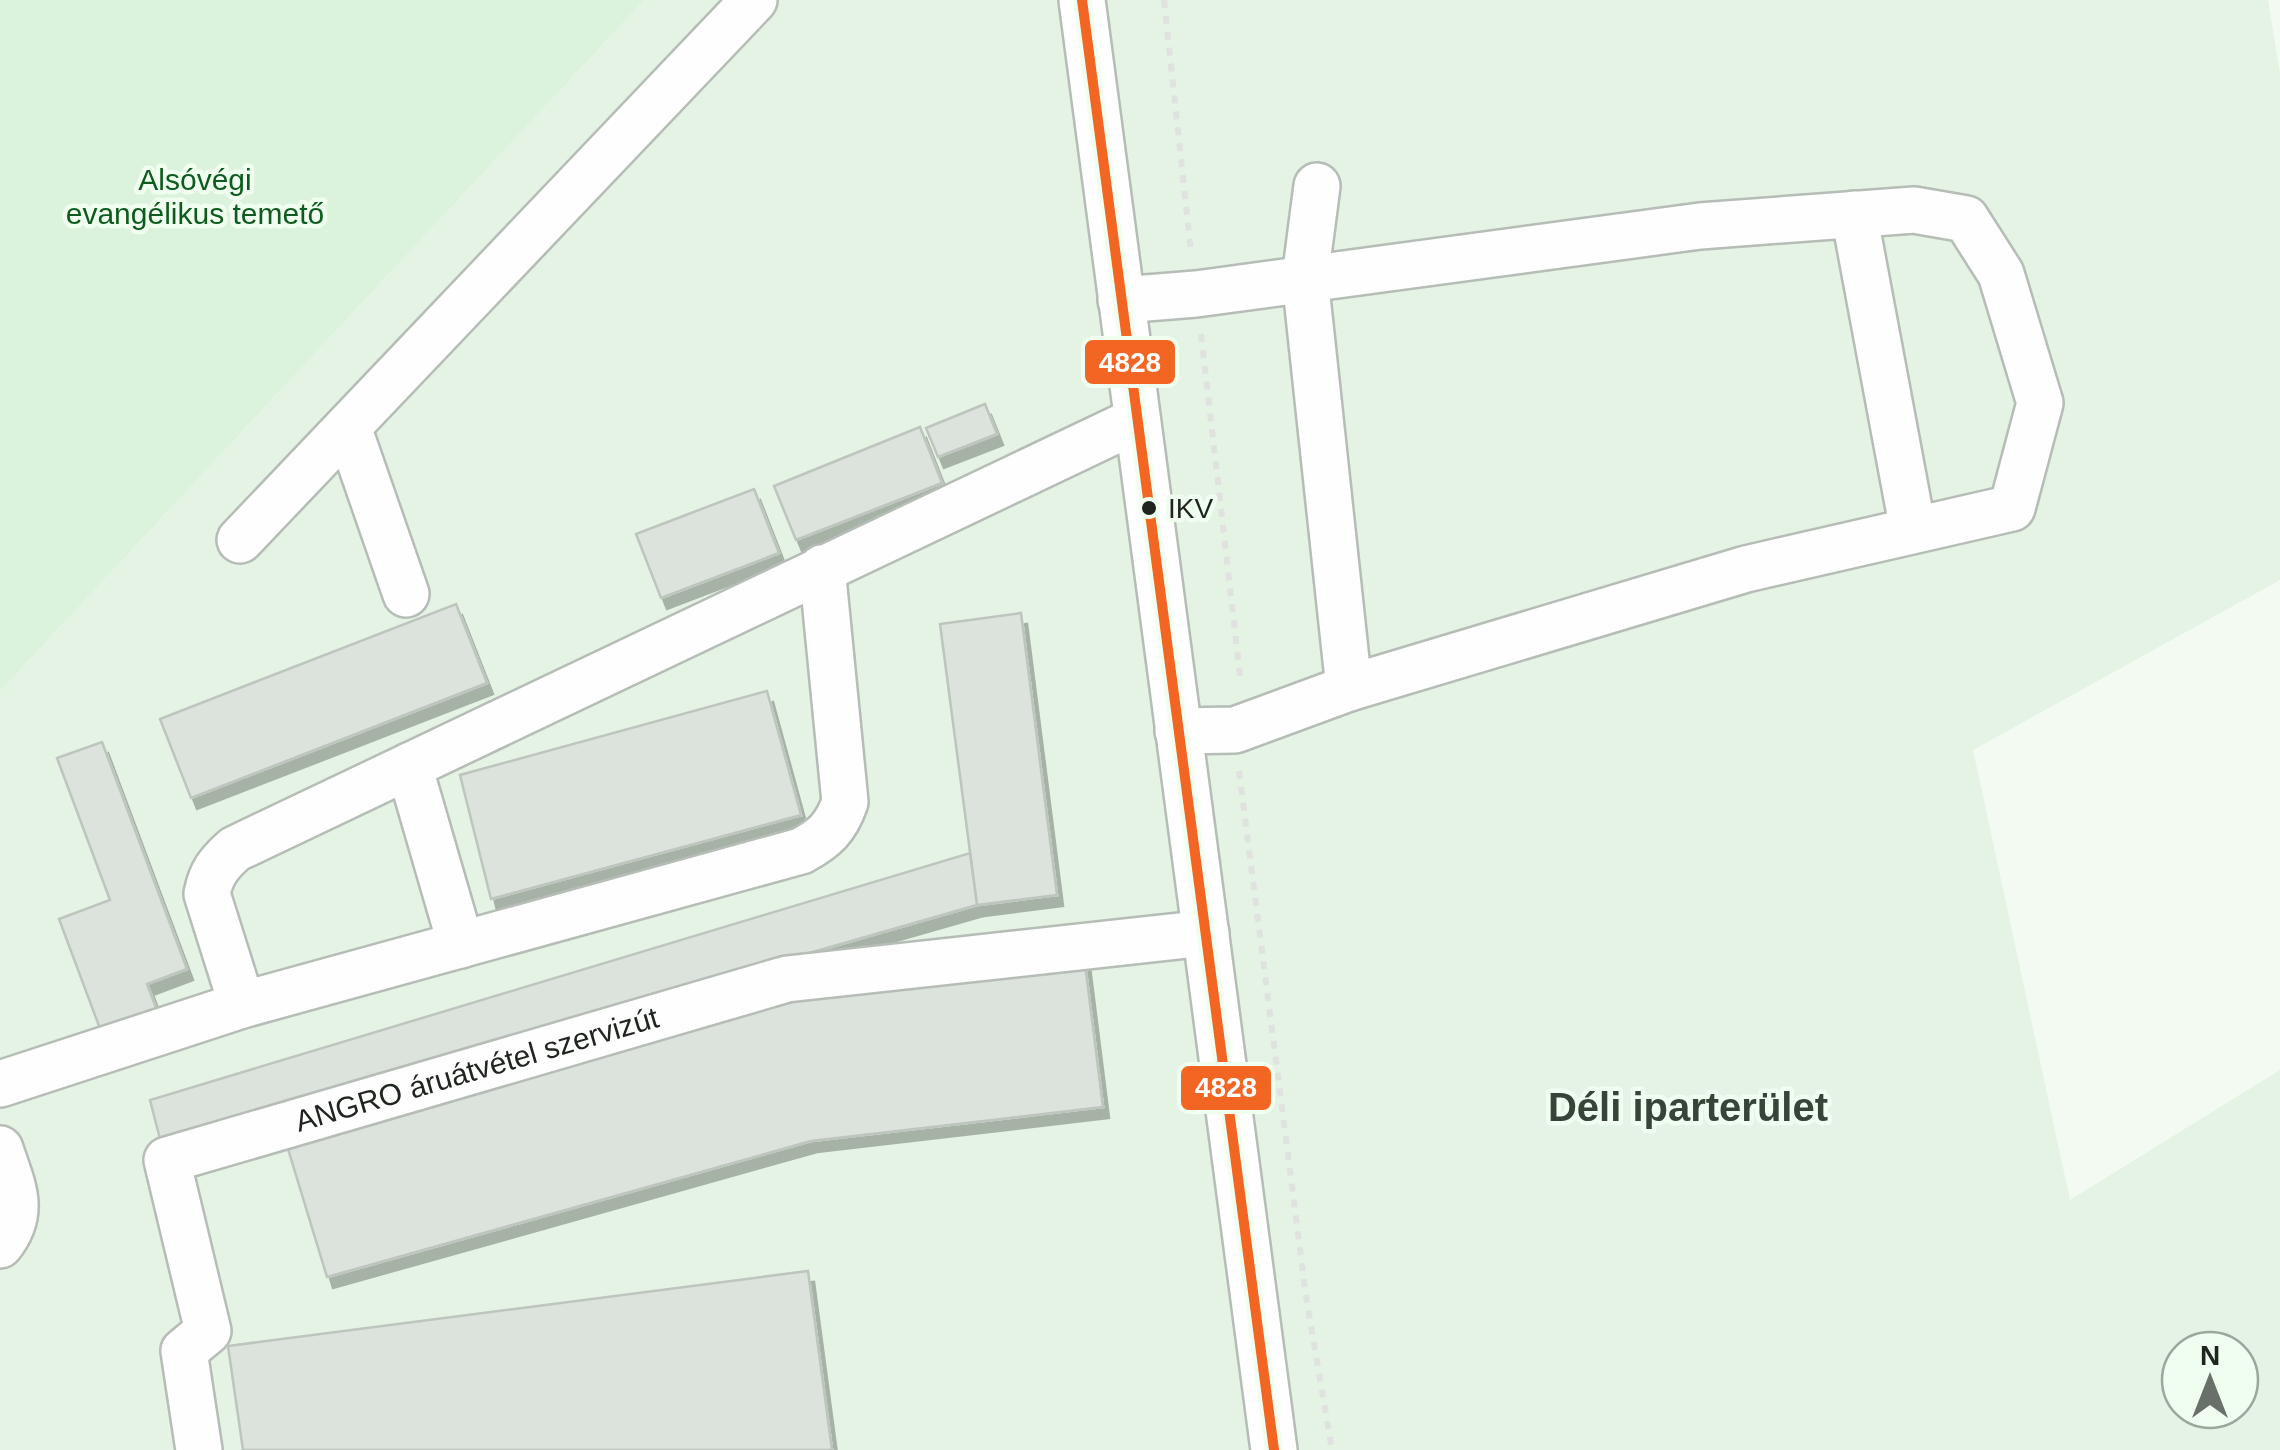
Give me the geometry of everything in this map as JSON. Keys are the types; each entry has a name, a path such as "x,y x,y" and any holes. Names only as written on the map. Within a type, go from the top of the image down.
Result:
{"street":[{"path":"240,540 754,0"},
{"path":"1082,0 1274,1450"},
{"path":"1317,186 1306,278 1350,688"},
{"path":"1121,300 1700,226 1914,210 1966,219 2001,274 2040,403 2012,508 1746,569 1350,688 1235,730 1178,731"},
{"path":"1854,214 1913,530"},
{"path":"242,1005 207,894 210,876 235,849 1137,420"},
{"path":"348,427 406,594"},
{"path":"0,1084 242,1005 800,852 822,840 838,822 844,783 822,568"},
{"path":"408,766 462,944"},
{"name":"ANGRO áruátvétel szervizút","path":"199,1450 184,1351 208,1331 167,1160 788,979 1206,933"},
{"path":"0,1149 17,1211 12,1230 0,1245"}],"shaded area":[{"name":"Déli iparterület","path":"644,0 2268,0 2280,74 2280,580 1973,750 2070,1200 2280,1070 2280,1450 0,1450 0,691"}],"green space":[{"name":"Alsóvégi evangélikus temető","path":"0,0 644,0 0,691"}],"building":[{"path":"985,404 997,434 938,457 926,428"},
{"path":"920,427 942,483 796,540 774,486"},
{"path":"754,489 779,553 661,598 636,534"},
{"path":"456,604 487,683 191,798 160,719"},
{"path":"1021,613 1057,895 977,905 940,624"},
{"path":"767,691 801,815 491,899 460,775"},
{"path":"102,742 187,969 147,984 161,1021 105,1042 59,919 110,900 57,758"},
{"path":"970,853 977,905 160,1139 150,1100"},
{"path":"1084,956 1103,1107 811,1141 327,1277 285,1139 787,993"},
{"path":"808,1271 832,1450 243,1450 228,1346"}],"transit line":[{"name":"4828","path":"1082,0 1274,1450"}],"place":[{"name":"IKV","path":"1149,508"}],"district":[{"name":"Déli iparterület","path":"1688,1107"}]}
